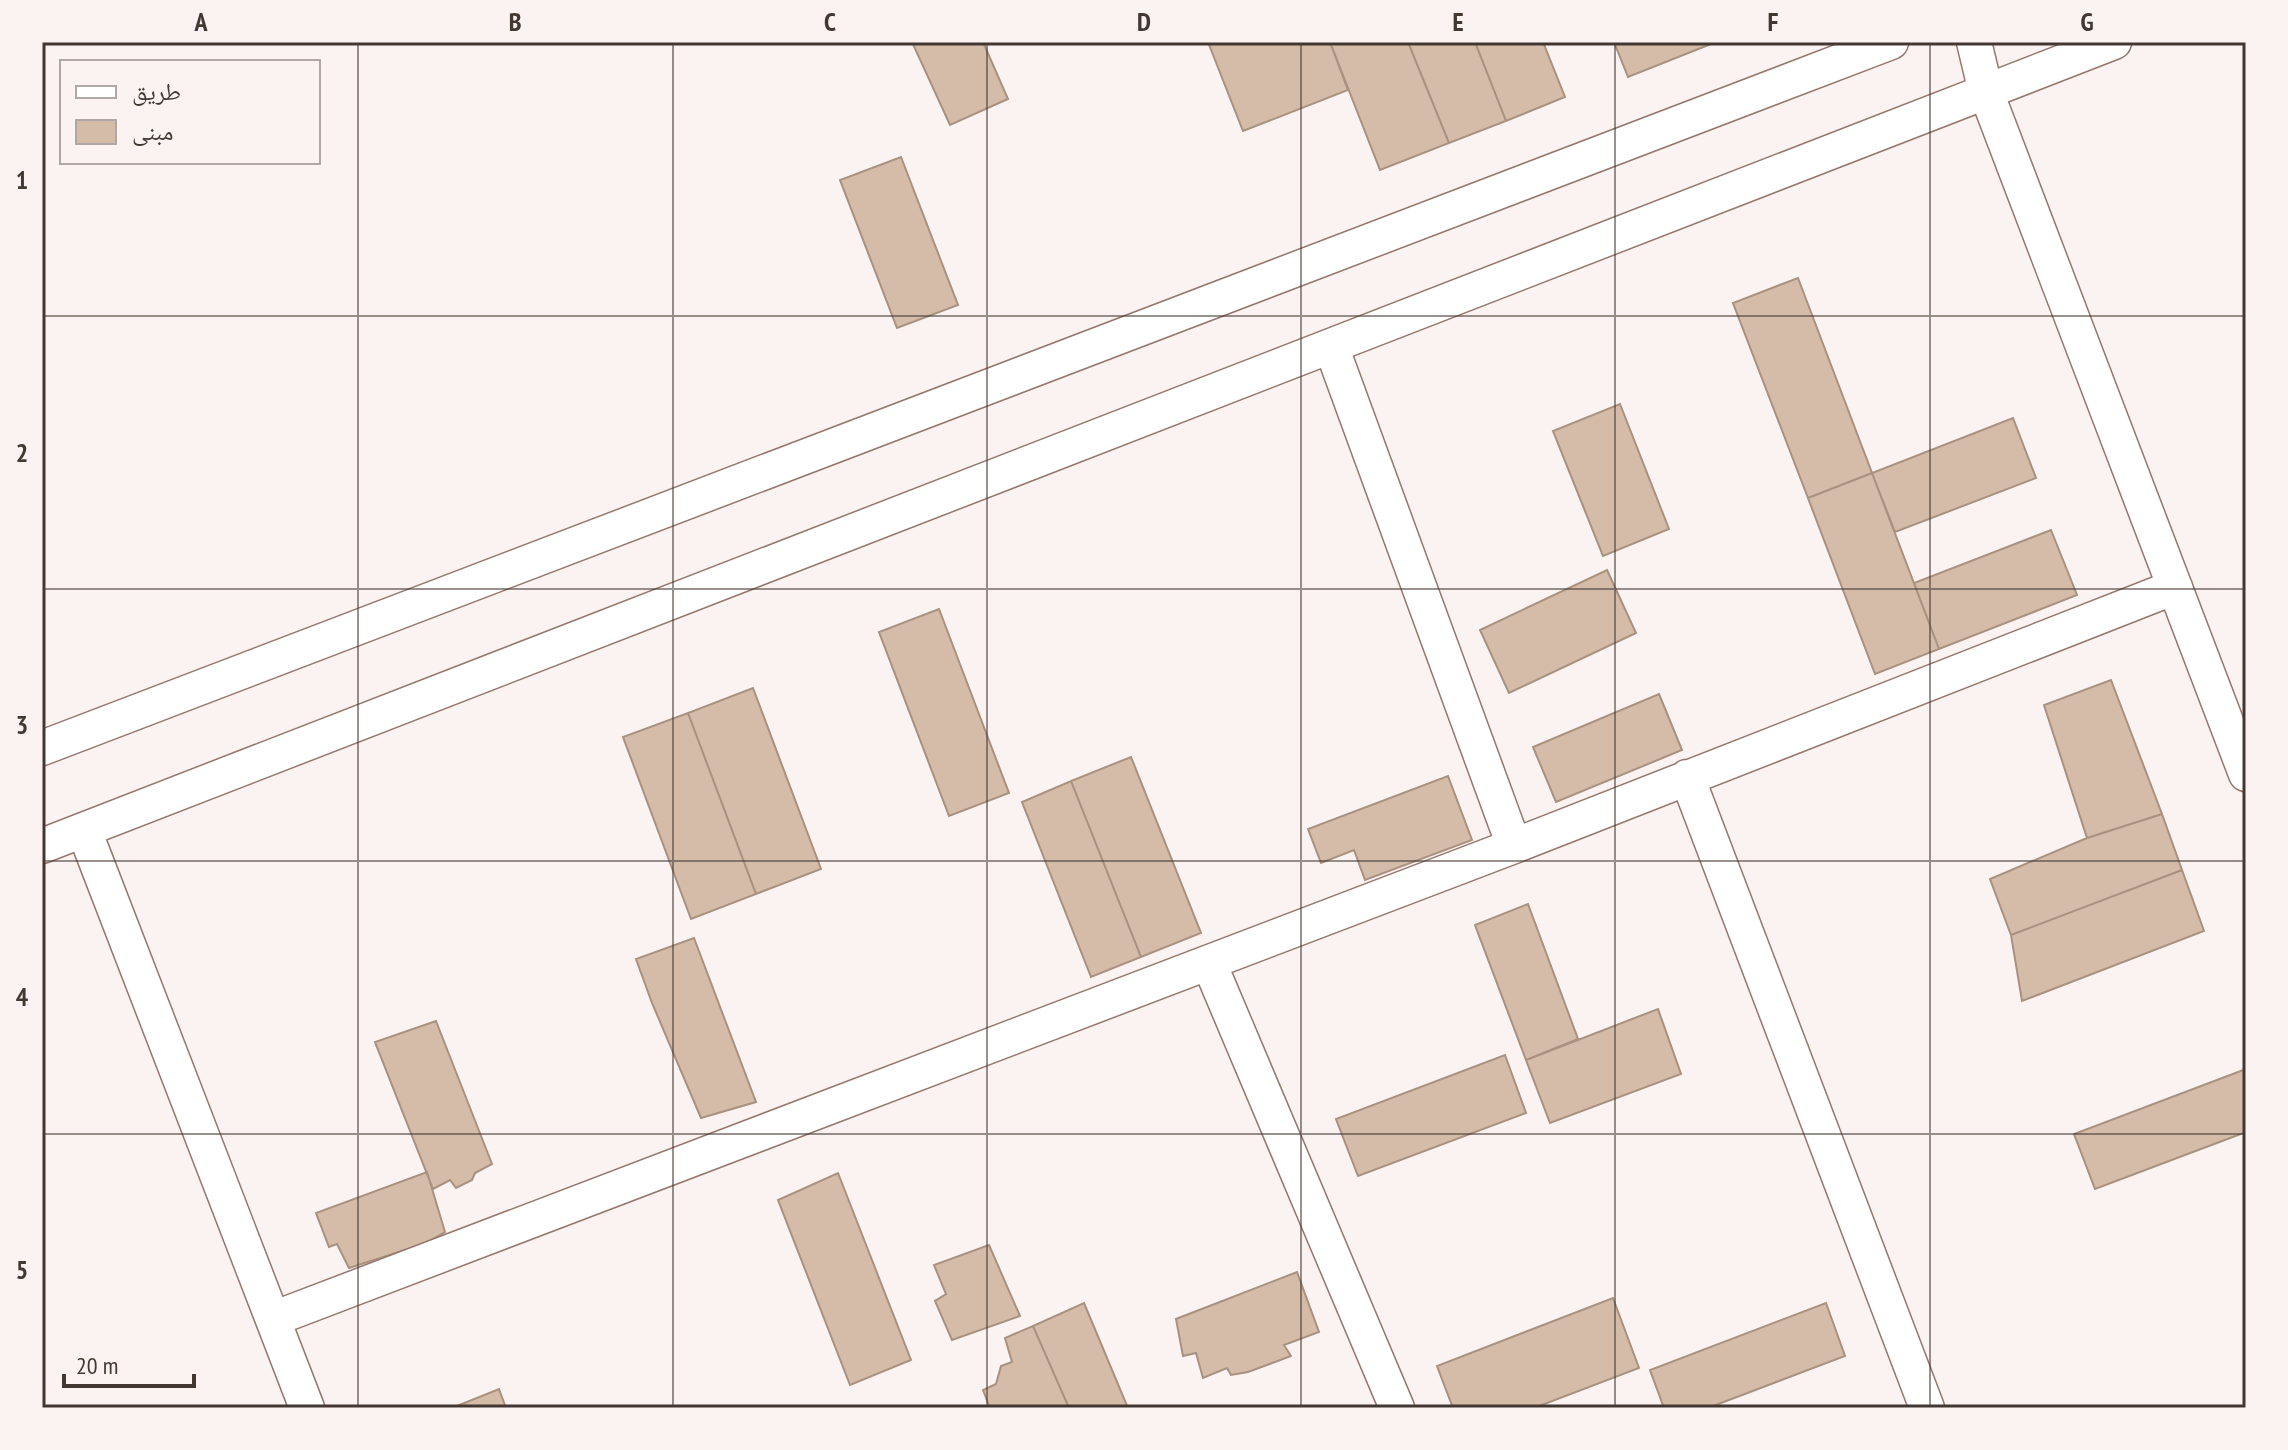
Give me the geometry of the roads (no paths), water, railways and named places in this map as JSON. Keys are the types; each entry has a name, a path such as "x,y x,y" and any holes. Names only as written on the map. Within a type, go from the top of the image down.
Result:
{"street":[{"path":"42,748 1891,42"},
{"path":"1974,42 1986,92 2246,774"},
{"path":"42,846 2114,42"},
{"path":"1331,346 1514,846"},
{"path":"273,1319 1514,846 2175,587"},
{"path":"1687,777 1927,1408"},
{"path":"84,830 307,1408"},
{"path":"1209,963 1397,1408"}]}
